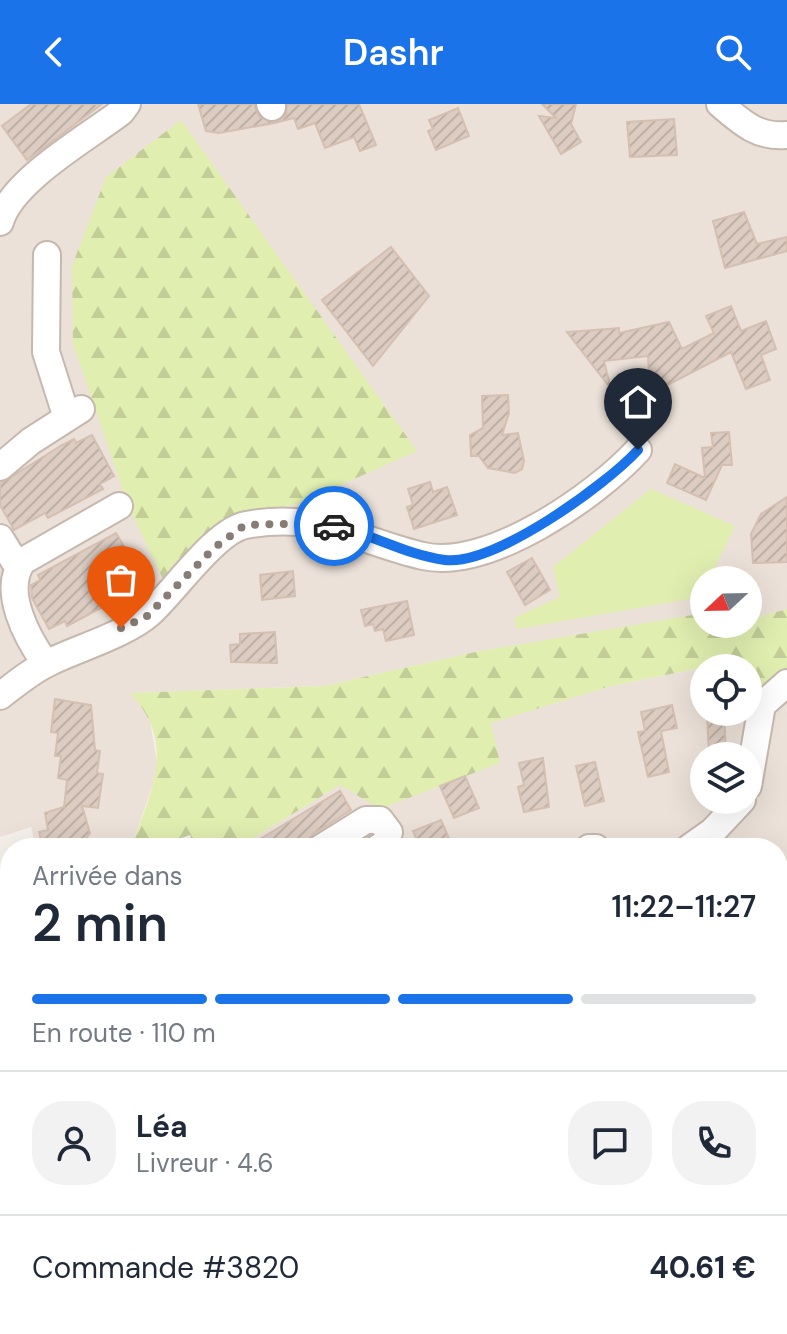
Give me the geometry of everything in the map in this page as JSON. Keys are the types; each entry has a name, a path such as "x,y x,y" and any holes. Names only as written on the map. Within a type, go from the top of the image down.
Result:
{"street":[{"path":"1,210 26,184 121,112 127,104"},
{"path":"720,104 743,125 758,132 787,135"},
{"path":"0,467 74,413 46,352 47,255"},
{"path":"0,696 46,664 146,617 214,548 245,525 318,523 422,556 450,561 498,547 571,505 618,472 638,450"},
{"path":"46,664 36,651 19,609 13,584 18,567 23,561 119,506"},
{"path":"0,538 18,567"},
{"path":"756,742 762,705 787,683"},
{"path":"703,838 729,814"},
{"path":"337,838 366,820 380,820 389,832 387,838"}],"shaded area":[{"path":"0,104 787,104 787,609 762,616 762,566 690,566 690,616 475,652 324,686 131,693 149,714 158,769 134,838 34,838 31,827 0,837","holes":["180,120 298,504 241,513 163,579"]},
{"path":"787,669 787,838 253,838 340,785 500,763 490,723 611,686 690,670 690,726 762,726 762,694"}],"green space":[{"path":"181,120 417,451 298,504 241,513 163,579 128,505 73,343 72,266 106,177"},
{"path":"651,489 735,526 716,566 690,566 690,599 517,629 514,618 560,597 553,567"},
{"path":"787,609 787,669 762,693 762,654 690,654 690,670 611,686 491,723 500,763 380,809 340,785 253,838 191,838 190,835 181,838 135,838 152,787 157,749 145,712 130,693 324,686 475,652 690,615 690,638 762,638 762,616"}],"building":[{"path":"31,104 102,104 27,160 2,126"},
{"path":"198,104 254,104 259,116 274,123 219,133 206,131"},
{"path":"287,104 359,104 376,145 360,151 354,137 325,148 315,123 298,129 294,118 274,123 286,115"},
{"path":"542,104 576,104 571,124 581,142 561,154 539,116 556,118"},
{"path":"458,108 469,136 436,150 428,131 433,129 429,120"},
{"path":"674,119 677,155 630,157 627,122"},
{"path":"744,212 757,244 787,237 787,251 725,268 713,221"},
{"path":"391,247 429,296 373,366 322,300"},
{"path":"731,306 741,331 766,321 776,349 761,355 770,380 746,389 731,352 660,389 649,375 648,356 604,361 611,389 567,332 619,328 619,333 669,322 682,349 714,333 706,316"},
{"path":"508,395 509,413 502,435 518,433 524,461 522,469 515,473 488,468 479,456 471,456 470,435 483,428 482,396"},
{"path":"729,432 732,465 722,465 706,500 667,483 675,464 705,478 702,448 713,447 711,433"},
{"path":"92,435 114,476 100,484 103,489 48,518 45,513 14,530 0,505 0,484 62,445 74,439 76,443"},
{"path":"430,482 433,492 447,487 457,515 414,529 407,507 413,505 408,489"},
{"path":"787,497 787,562 753,563 751,534 761,514"},
{"path":"116,533 143,578 112,595 114,601 67,626 65,621 49,629 32,598 31,585 40,580 38,575"},
{"path":"532,558 550,590 525,605 507,572"},
{"path":"293,571 295,596 262,600 260,575"},
{"path":"407,601 414,635 386,641 383,629 375,631 373,624 365,626 361,610"},
{"path":"275,632 277,663 231,662 230,645 240,644 240,634"},
{"path":"55,699 91,705 95,750 100,751 97,773 103,774 98,808 82,806 90,833 86,838 40,838 39,832 48,830 45,813 64,807 67,780 58,778 61,756 55,756 58,733 51,732"},
{"path":"672,705 677,728 661,731 669,772 648,777 638,732 645,731 641,712"},
{"path":"708,726 725,726 725,742 708,742"},
{"path":"543,758 549,807 524,812 518,787 524,785 519,763"},
{"path":"595,762 604,801 585,806 576,766"},
{"path":"465,776 479,808 454,818 440,786"},
{"path":"340,791 351,810 311,838 262,838"},
{"path":"441,820 449,838 416,838 413,831"}],"way so far":[{"path":"121,628 146,617 232,531 245,525 318,523 334,526"}],"route":[{"path":"334,526 422,556 450,561 470,557 498,547 583,498 618,472 638,450"}]}
